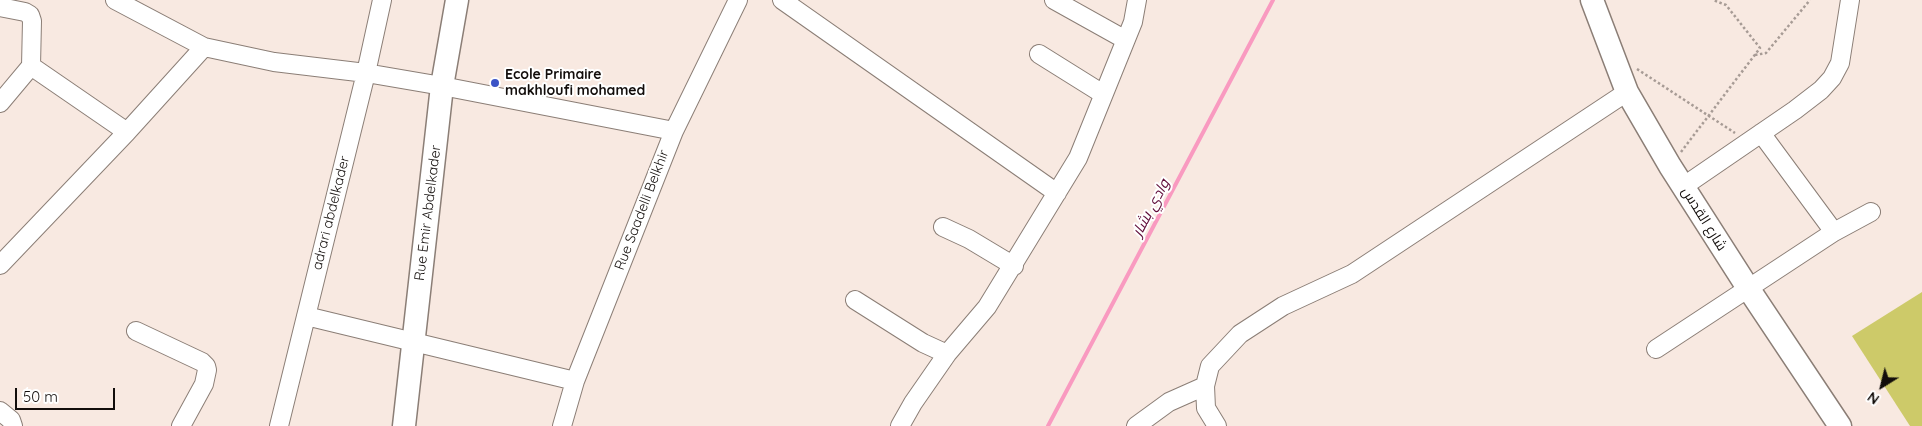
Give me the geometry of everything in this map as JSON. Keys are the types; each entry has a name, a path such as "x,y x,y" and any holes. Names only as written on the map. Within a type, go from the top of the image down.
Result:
{"main road":[{"name":"Rue Emir Abdelkader","path":"404,426 442,86 457,0"},
{"name":"شارع القدس","path":"1592,0 1627,92 1670,166 1840,426"}],"street":[{"path":"115,0 204,47 274,62 366,73 442,86 674,131"},
{"name":"adrari abdelkader","path":"279,426 366,73 382,0"},
{"name":"Rue Saadelli Belkhir","path":"562,426 575,381 674,131 738,0"},
{"path":"782,0 1057,193"},
{"path":"1054,0 1124,39"},
{"path":"900,426 913,403 947,354 986,307 1014,266 1078,158 1124,39 1133,22 1137,0"},
{"path":"1684,186 1795,110 1821,90 1832,78 1840,63 1850,0"},
{"path":"0,7 25,12 30,15 32,21 30,66 0,104"},
{"path":"0,265 127,132 204,47"},
{"path":"1039,54 1104,94"},
{"path":"30,66 127,132"},
{"path":"1216,426 1206,408 1205,386 1210,366 1240,334 1283,306 1352,274 1627,92"},
{"path":"1761,133 1834,232"},
{"path":"1656,349 1834,232 1871,212"},
{"path":"943,227 1014,266"},
{"path":"856,300 923,343 947,354"},
{"path":"306,316 575,381"},
{"path":"136,331 202,362 206,366 204,384 181,426"},
{"path":"1136,426 1169,402 1205,386"},
{"path":"0,411 10,420 13,426"}],"path":[{"path":"1670,166 1760,48 1726,6 1713,0"},
{"path":"1754,55 1766,53 1810,0"},
{"path":"1615,62 1624,60 1736,134"}],"shaded area":[{"path":"1922,292 1922,426 1910,426 1852,336"}],"waterway":[{"name":"وادي بشار","path":"1048,426 1273,0"}],"place":[{"name":"Ecole Primaire makhloufi mohamed","path":"495,83"}]}
